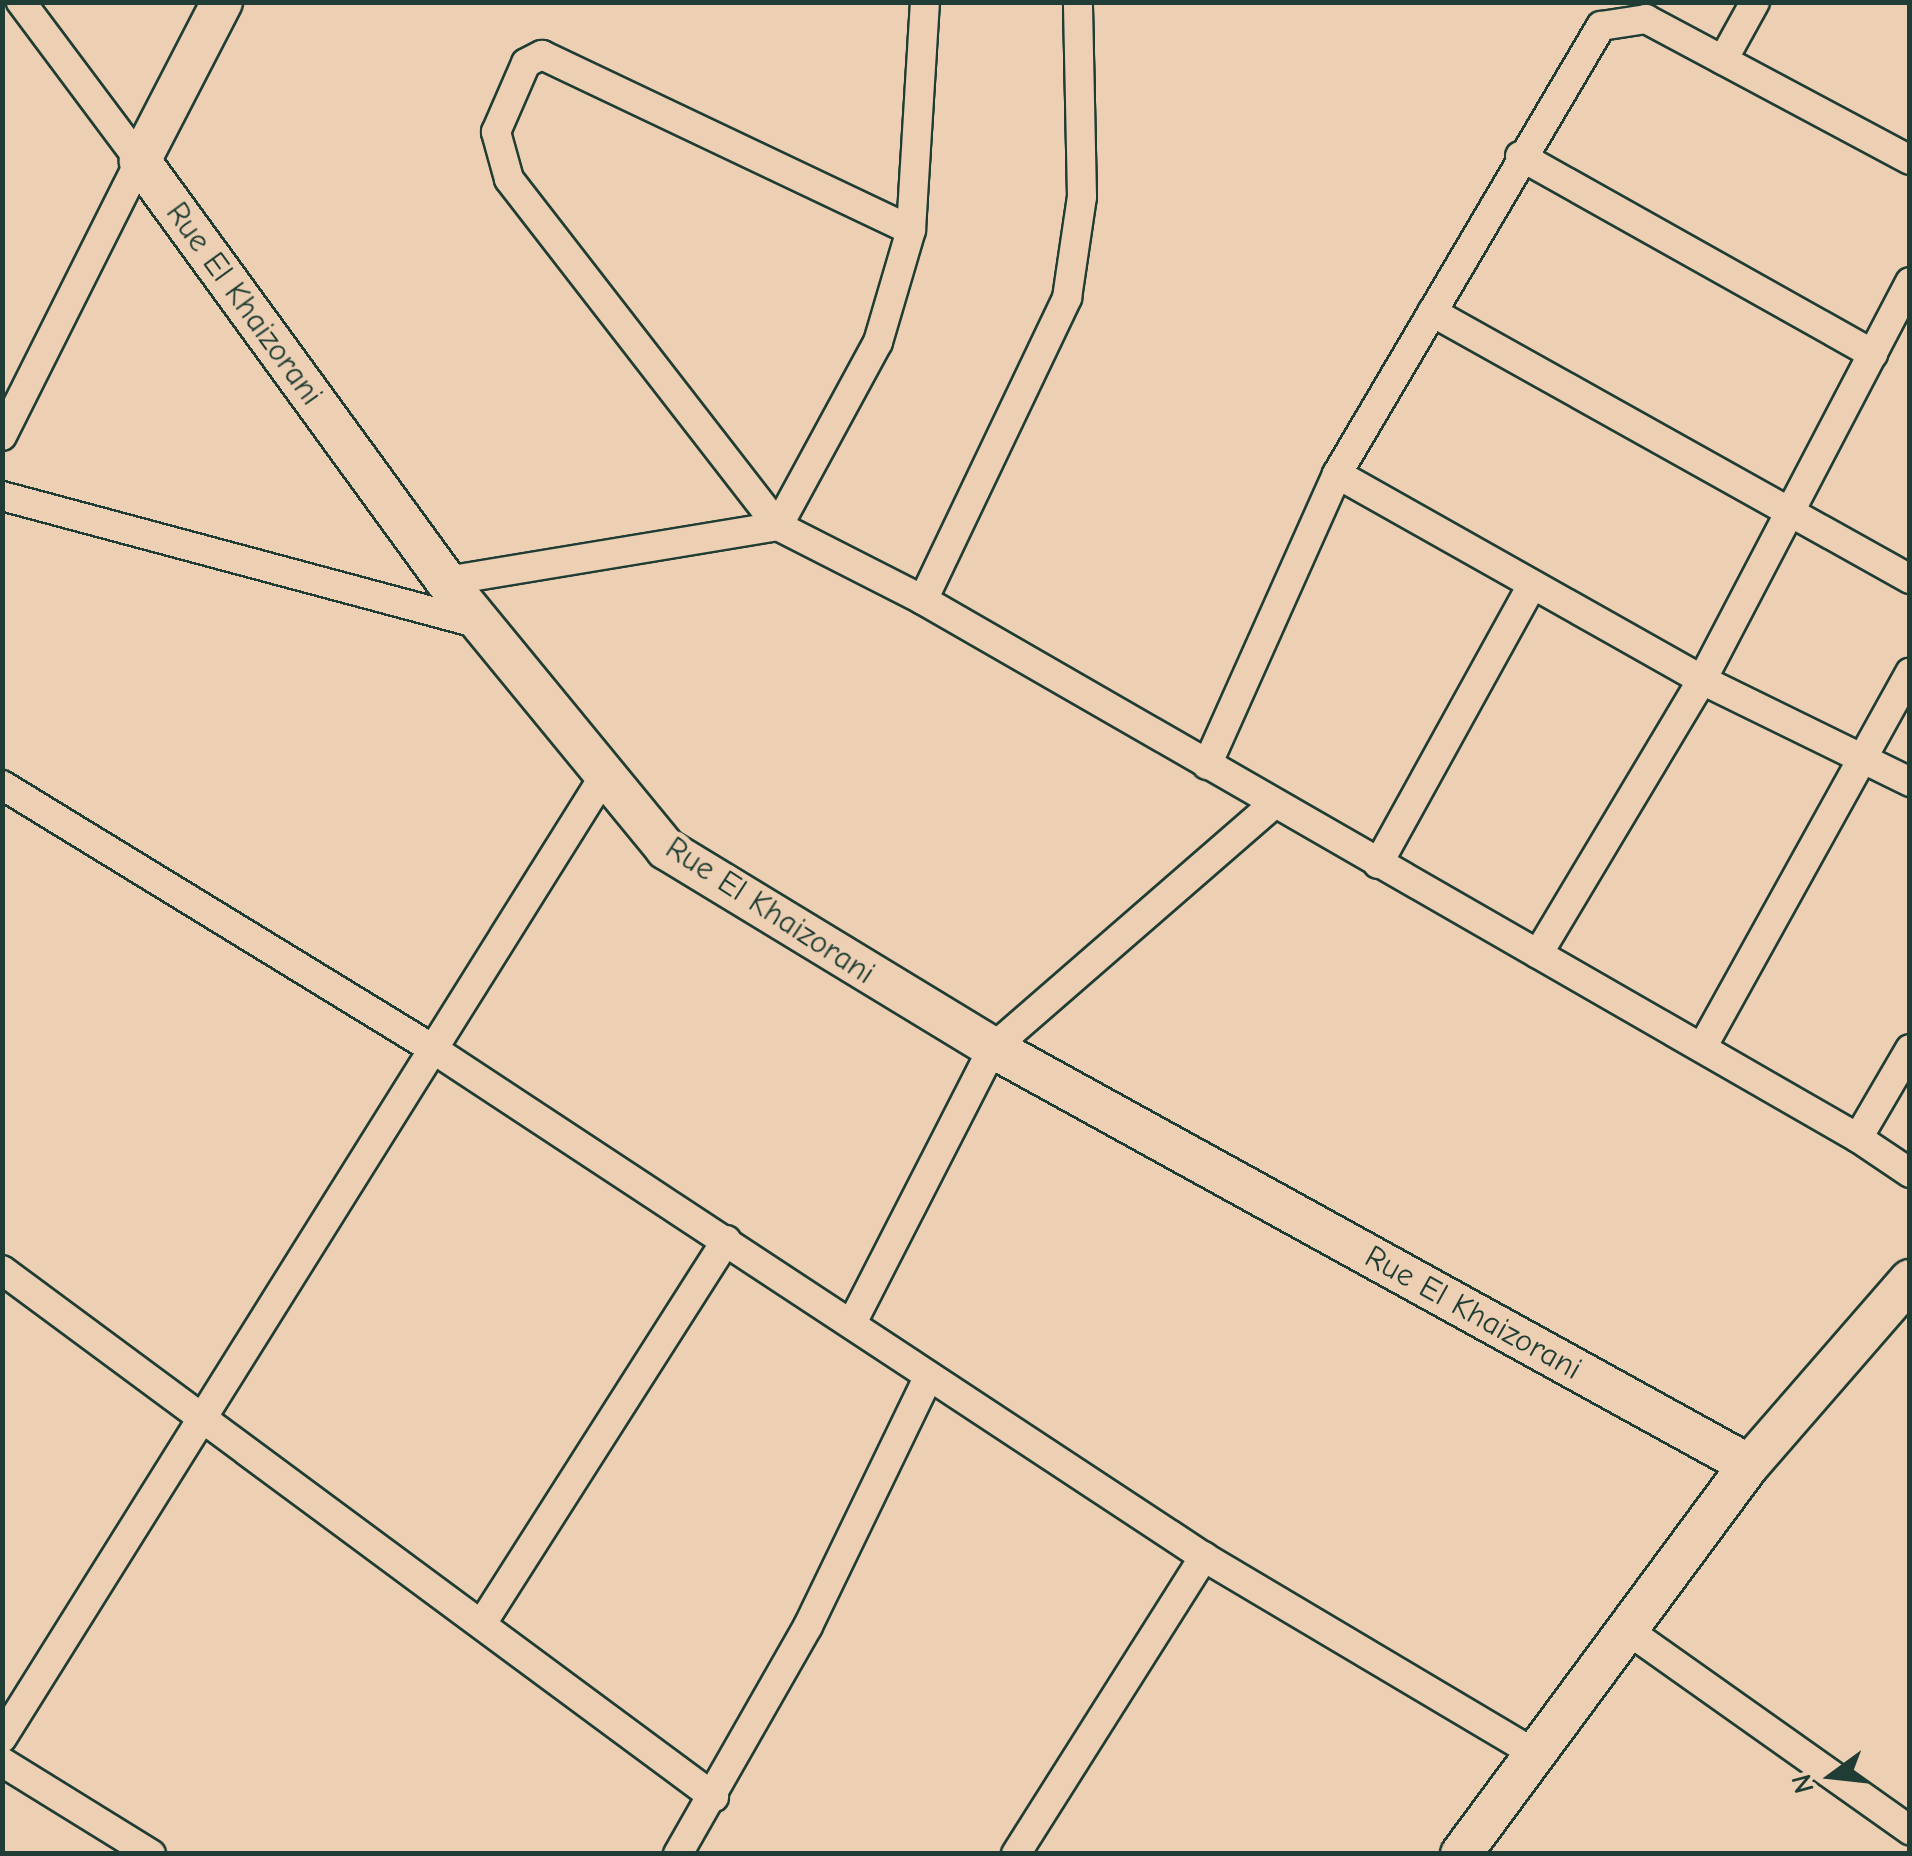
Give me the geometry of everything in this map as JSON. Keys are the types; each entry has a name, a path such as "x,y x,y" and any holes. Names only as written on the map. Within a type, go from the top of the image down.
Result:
{"street":[{"name":"Rue El Khaizorani","path":"22,2 446,581 604,776 696,871 994,1048 1749,1465"},
{"path":"2,436 222,2"},
{"path":"778,526 878,342 911,230 925,2"},
{"path":"923,600 1067,298 1082,196 1078,2"},
{"path":"1723,60 1755,2"},
{"path":"1206,766 1337,474 1586,40 1614,18 1646,19 1910,160"},
{"path":"911,230 689,118 542,55 526,63 496,132 509,179 778,526 923,600 1206,766 1704,1046 1910,1173"},
{"path":"1520,156 1873,354"},
{"path":"1538,954 1702,680 1910,282"},
{"path":"1432,312 1910,579"},
{"path":"1337,474 1702,680 1910,782"},
{"path":"2,496 482,626"},
{"path":"446,581 778,526"},
{"path":"1378,864 1532,584"},
{"path":"1704,1046 1910,674"},
{"path":"2,1738 604,776"},
{"path":"2,785 434,1049 1204,1558 1532,1752"},
{"path":"852,1324 994,1048 1273,804"},
{"path":"1858,1138 1910,1048"},
{"path":"483,1622 726,1240"},
{"path":"2,1270 483,1622 714,1797"},
{"path":"1461,1854 1623,1628 1749,1465 1910,1280"},
{"path":"678,1854 714,1797 928,1378"},
{"path":"1016,1854 1204,1558"},
{"path":"1623,1628 1910,1830"},
{"path":"2,1762 151,1854"}]}
